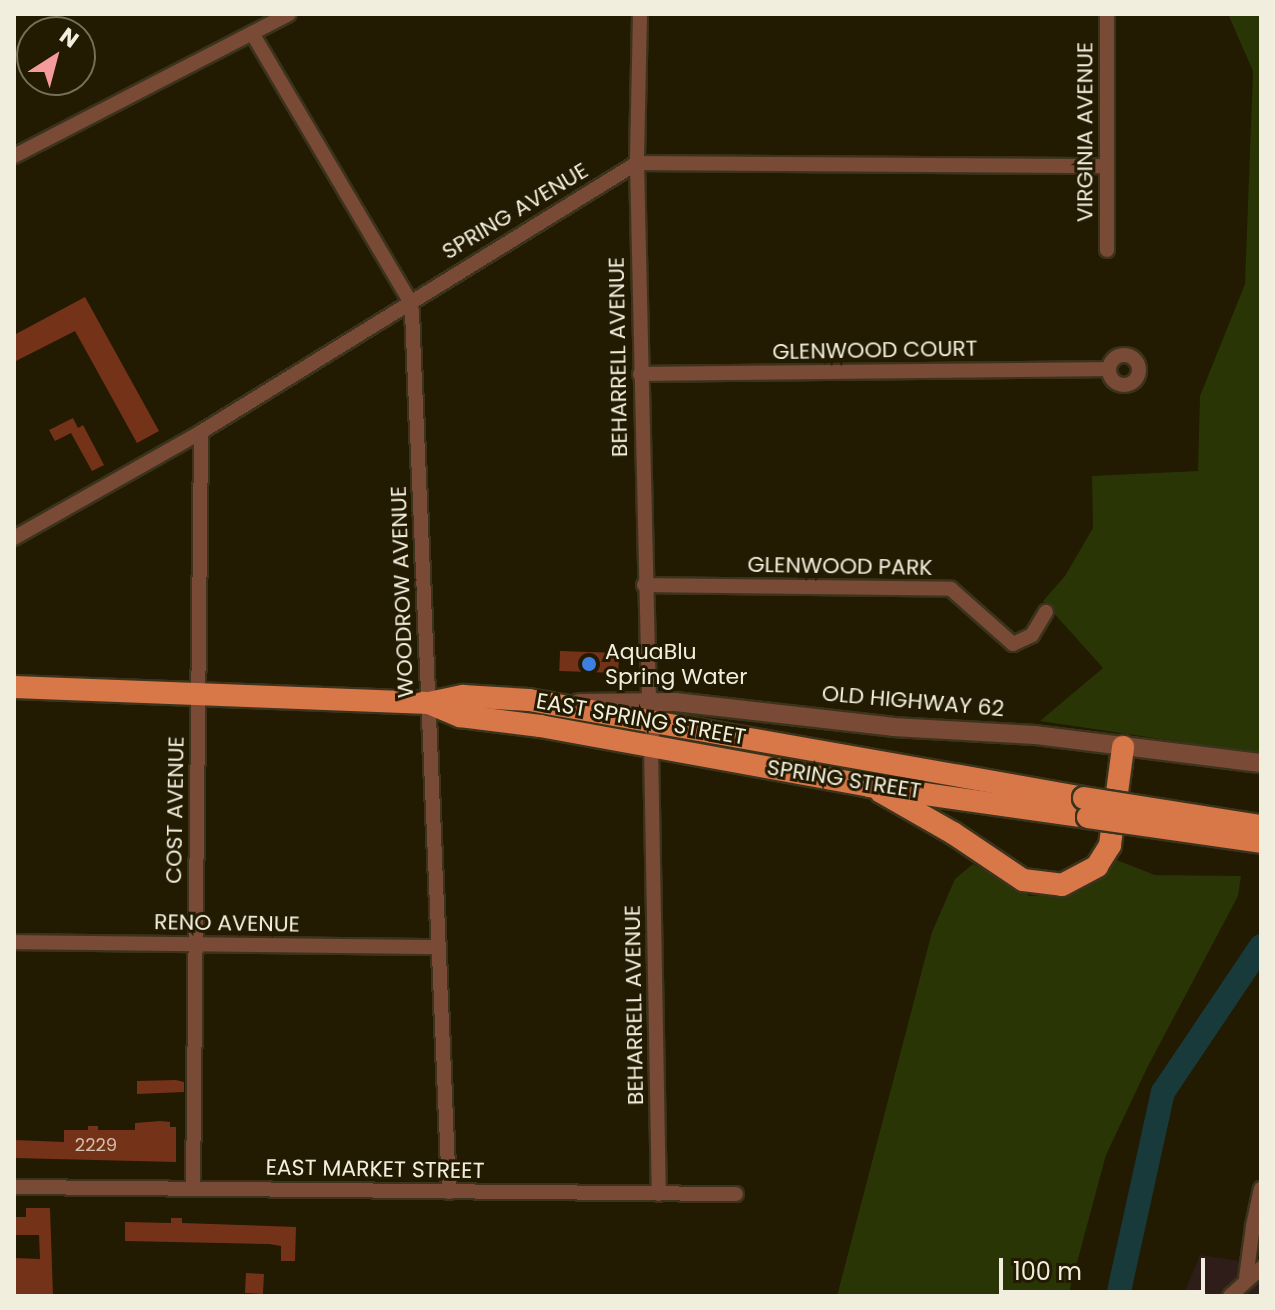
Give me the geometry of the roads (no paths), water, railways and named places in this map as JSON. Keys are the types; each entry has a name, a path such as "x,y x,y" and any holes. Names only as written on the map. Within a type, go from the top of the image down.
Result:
{"main road":[{"name":"EAST SPRING STREET","path":"14,687 429,703 463,696 652,710 1086,808 1261,826"},
{"name":"SPRING STREET","path":"429,703 460,716 651,746 869,786 1086,808 1261,842"},
{"path":"869,786 953,833 1023,880 1062,885 1097,866 1110,845 1123,747"}],"street":[{"path":"14,156 289,14"},
{"name":"BEHARRELL AVENUE","path":"640,14 637,163 640,374 644,585 652,710 659,1194"},
{"name":"VIRGINIA AVENUE","path":"1107,14 1107,250"},
{"name":"WOODROW AVENUE","path":"252,33 410,301 449,1192"},
{"path":"637,163 1106,166"},
{"name":"SPRING AVENUE","path":"14,538 201,432 637,163"},
{"name":"GLENWOOD COURT","path":"640,374 1109,369"},
{"name":"COST AVENUE","path":"193,1189 201,432"},
{"name":"GLENWOOD PARK","path":"644,585 951,589 1013,644 1032,635 1046,612"},
{"name":"OLD HIGHWAY 62","path":"652,710 1035,735 1261,763"},
{"name":"RENO AVENUE","path":"14,942 439,947"},
{"name":"EAST MARKET STREET","path":"14,1187 736,1194"},
{"path":"1246,1278 1257,1228 1261,1189"},
{"path":"1230,1296 1246,1278 1261,1268"}],"waterway":[{"path":"1118,1296 1163,1092 1261,946"}],"place":[{"name":"AquaBlu Spring Water","path":"589,664"}]}
